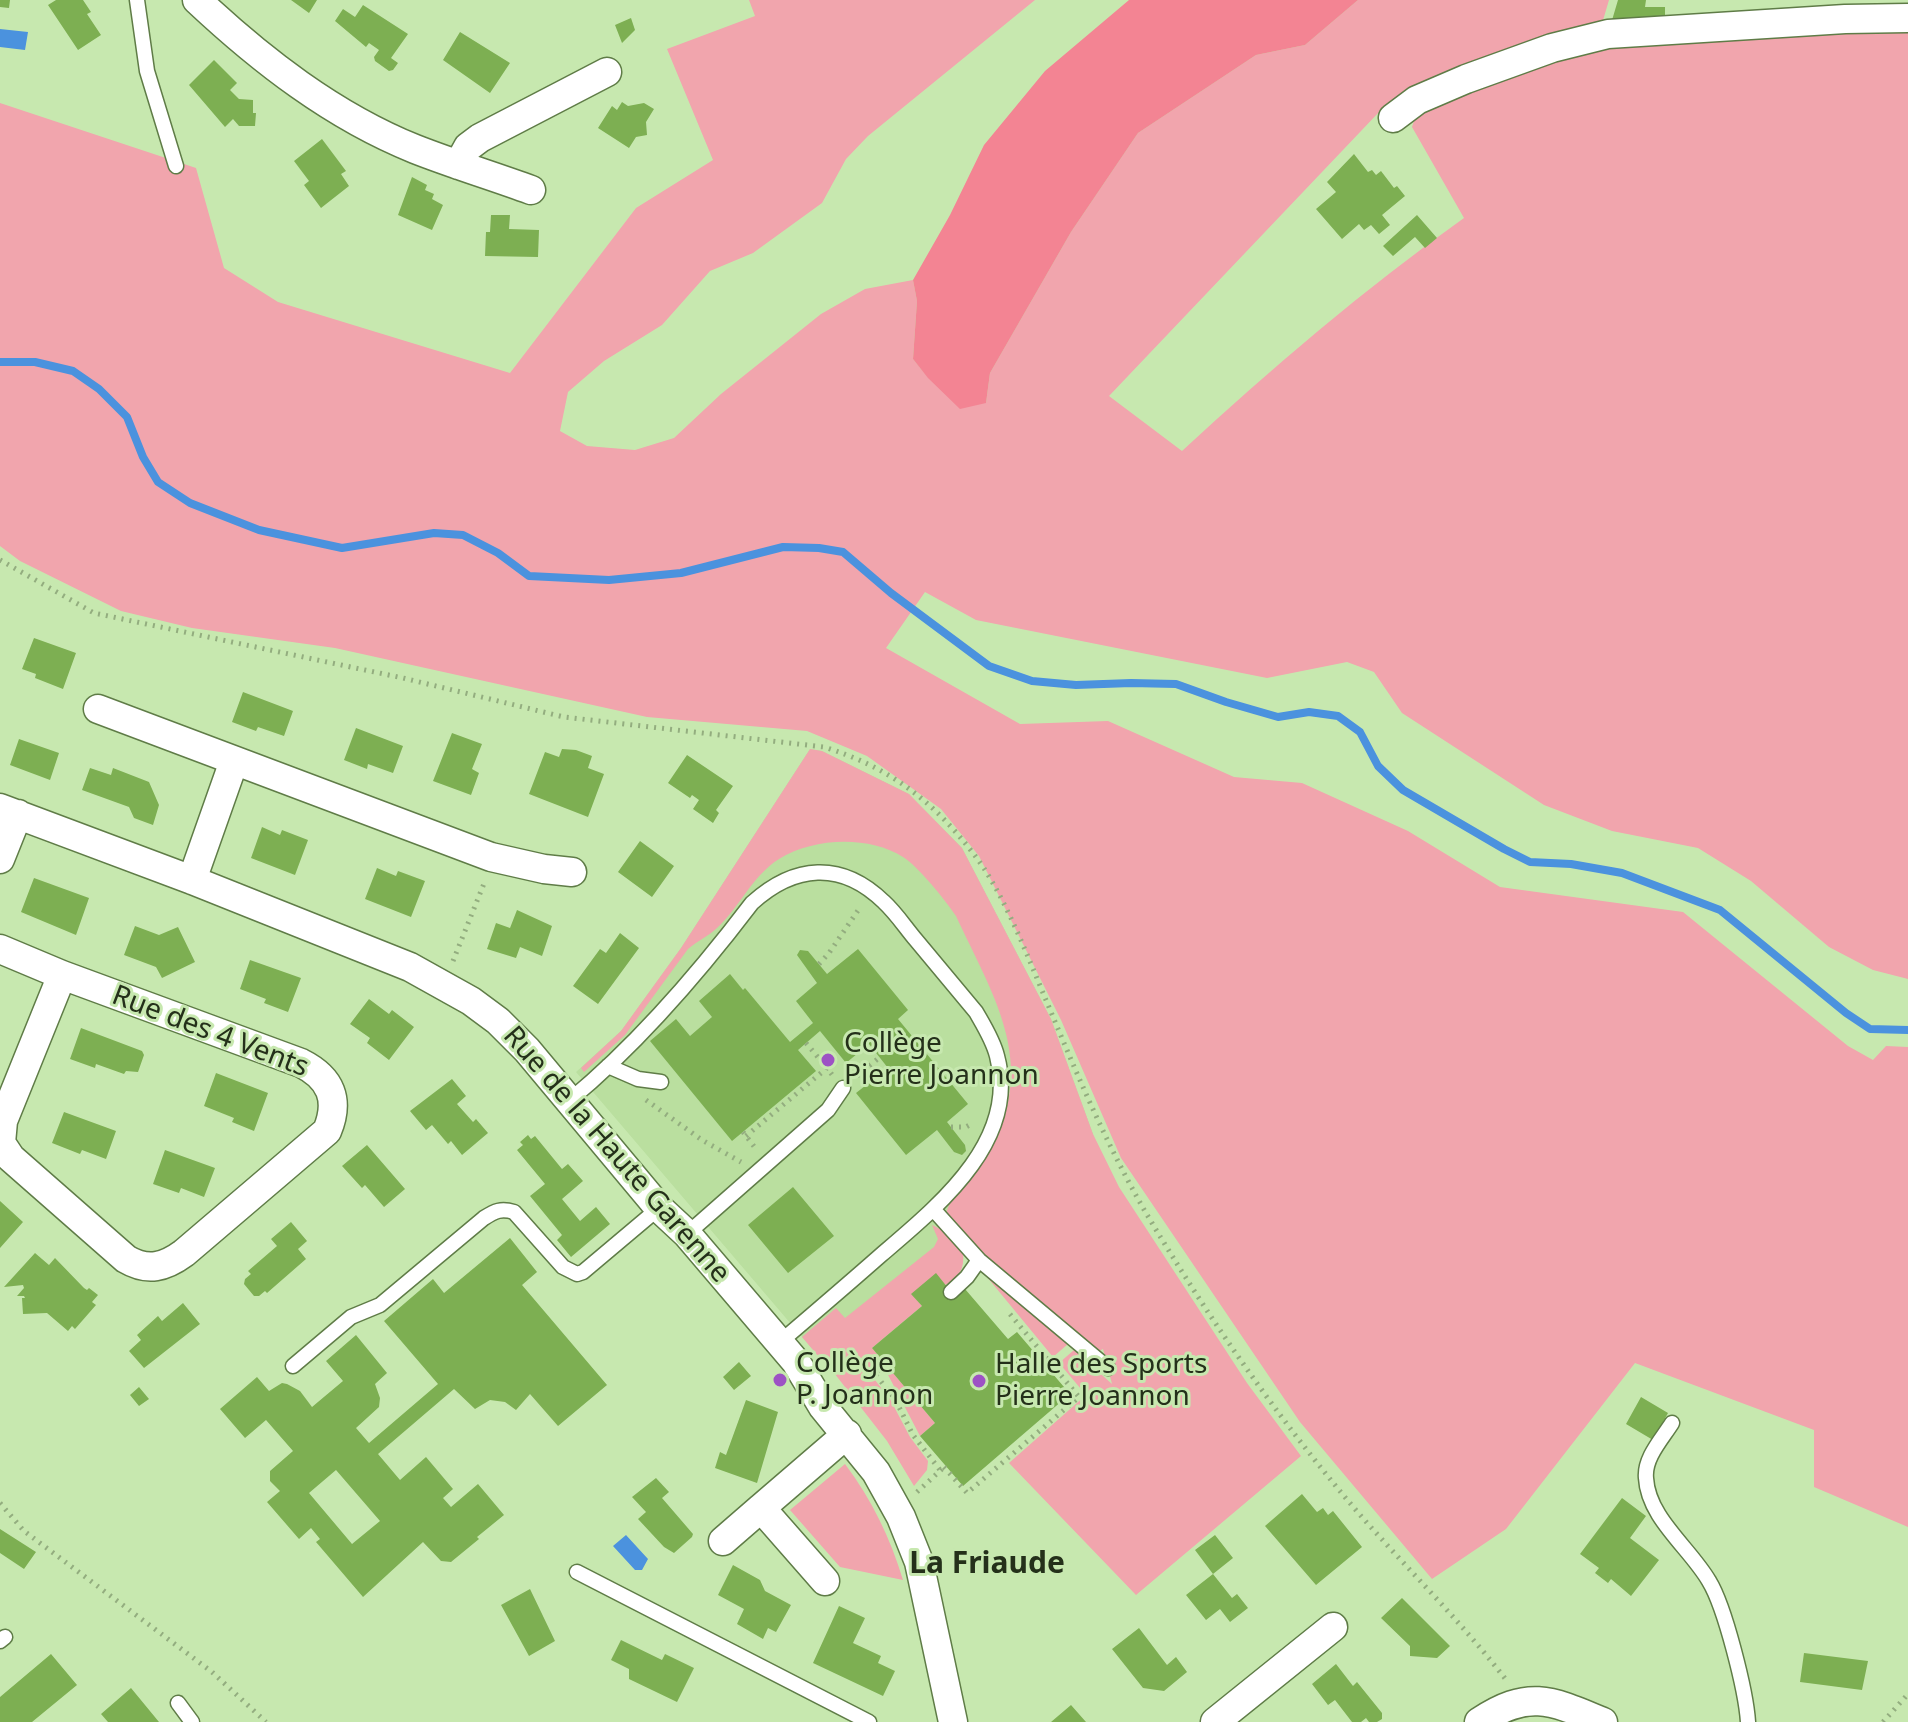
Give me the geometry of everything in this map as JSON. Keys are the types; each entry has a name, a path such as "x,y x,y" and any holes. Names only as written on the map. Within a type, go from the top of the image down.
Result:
{"street":[{"path":"197,0 299,85 354,119 413,148 531,190"},
{"path":"1393,118 1417,100 1466,79 1552,48 1608,34 1908,18"},
{"path":"458,165 468,147 480,138 607,72"},
{"path":"98,709 495,858 572,872"},
{"path":"192,880 234,761"},
{"path":"0,859 9,811"},
{"name":"Rue de la Haute Garenne","path":"9,811 374,952 444,985 498,1021 796,1362 823,1407 876,1472 901,1517 919,1562 953,1722"},
{"name":"Rue des 4 Vents","path":"0,949 313,1069 331,1092 334,1106 327,1131 184,1253 161,1266 137,1266 11,1158 1,1143 3,1121 62,975"},
{"path":"723,1541 847,1434"},
{"path":"761,1508 825,1581"},
{"path":"1215,1722 1333,1627"},
{"path":"1479,1722 1522,1700 1543,1700 1603,1722"}],"lane":[{"path":"137,0 147,71 176,166"},
{"path":"570,1100 663,1011 767,889 797,874 820,872 841,875 862,884 884,901 976,1012 988,1032 998,1057 1000,1085 990,1133 963,1177 933,1209 779,1343"},
{"path":"608,1066 630,1076 661,1082"},
{"path":"687,1234 828,1110 843,1088"},
{"path":"293,1366 351,1317 380,1305 496,1211 505,1209 514,1212 563,1267 577,1274 659,1208"},
{"path":"933,1209 979,1260 1108,1368"},
{"path":"951,1292 979,1260"},
{"path":"1672,1423 1649,1458 1645,1475 1649,1495 1709,1581 1720,1604 1747,1705 1748,1722"},
{"path":"577,1572 869,1722"},
{"path":"178,1703 192,1722"}],"path":[{"path":"0,560 94,613 403,678 564,717 767,738 824,747 852,755 905,784 933,806 976,856 1010,918 1115,1159 1182,1273 1233,1351 1282,1419 1356,1509 1489,1658 1522,1700"},
{"path":"444,985 495,858"},
{"path":"819,964 843,934 870,891"},
{"path":"806,1043 843,1088"},
{"path":"865,1069 880,1057"},
{"path":"746,1136 827,1068"},
{"path":"630,1076 634,1088 652,1107 736,1160 759,1168"},
{"path":"885,1364 875,1374 895,1399 913,1435 967,1493 1079,1397 1007,1311"},
{"path":"917,1493 943,1468"},
{"path":"0,1503 24,1531 212,1672 266,1722"},
{"path":"1883,1722 1908,1694"}],"shaded area":[{"path":"749,0 1035,0 868,136 846,159 822,203 753,253 710,271 662,325 604,361 568,392 560,431 587,446 635,450 674,438 721,394 821,314 865,289 913,280 917,301 913,359 937,385 986,403 990,373 1071,232 1138,133 1256,55 1305,45 1358,0 1609,0 1601,27 1520,52 1381,110 1109,396 1182,451 1319,330 1464,218 1412,127 1418,109 1610,40 1908,26 1908,979 1873,970 1829,947 1751,881 1698,848 1612,831 1544,805 1402,713 1374,672 1347,662 1267,678 976,620 925,592 886,648 1020,724 1108,721 1234,777 1302,783 1408,831 1500,887 1683,912 1848,1046 1873,1060 1886,1046 1908,1047 1908,1527 1814,1487 1814,1430 1635,1363 1506,1529 1432,1579 1300,1422 1121,1158 1061,1020 979,856 941,809 867,756 807,731 647,717 335,648 192,628 121,611 20,561 0,546 0,103 196,168 224,268 278,302 510,373 636,208 713,160 667,49 755,16"},
{"path":"1129,0 1358,0 1305,45 1256,55 1138,133 1071,232 990,373 986,403 960,409 913,359 917,301 913,280 950,215 984,145 1045,71"},
{"name":"Collège Pierre Joannon","path":"810,749 822,751 909,794 962,848 1051,1019 1093,1134 820,1358 576,1072 621,1031 681,948"},
{"path":"810,749 822,751 909,794 962,848 1051,1019 1093,1134 1119,1187 1247,1383 1301,1456 1136,1595 1009,1463 1086,1395 1059,1363 1074,1350 1112,1384 1103,1349 1099,1351 968,1241 946,1214 954,1196 991,1148 1005,1116 1011,1086 1010,1057 996,1002 956,916 916,868 889,850 857,842 824,843 779,859 761,874 717,928 688,949 625,1035 584,1072 581,1068 621,1031 681,948"},
{"path":"932,1225 942,1230 963,1253 960,1272 948,1284 912,1294 922,1306 872,1348 882,1360 870,1370 928,1461 927,1470 914,1486 887,1441 831,1369 834,1366 830,1361 825,1364 802,1337 836,1308 845,1318 934,1247 938,1239"},
{"path":"987,1277 1068,1344 1053,1357"},
{"path":"888,1367 935,1423 920,1436 886,1371"},
{"path":"845,1464 879,1519 903,1580 840,1567 790,1510"}],"water":[{"path":"0,29 28,32 25,50 0,47"},
{"path":"626,1535 648,1559 642,1570 635,1570 613,1546"}],"building":[{"path":"0,0 10,0 9,8 0,7"},
{"path":"56,0 83,0 91,12 87,14 101,35 78,50 48,5"},
{"path":"291,0 317,0 309,13"},
{"path":"1618,0 1646,0 1645,7 1665,7 1665,24 1610,27"},
{"path":"363,5 408,34 391,58 398,63 393,70 389,71 375,61 379,50 369,43 366,47 335,21 343,9 355,17"},
{"path":"631,18 635,30 622,43 615,25"},
{"path":"460,32 510,63 490,93 443,60"},
{"path":"214,60 237,83 230,90 239,99 253,100 255,126 239,126 233,119 225,127 189,85"},
{"path":"622,102 628,106 644,103 654,109 646,122 647,135 636,137 629,148 598,128 612,106 617,110"},
{"path":"322,139 346,171 341,174 349,186 321,208 304,185 309,181 294,161"},
{"path":"1354,154 1368,172 1372,170 1376,175 1381,171 1405,196 1382,215 1390,225 1379,234 1371,225 1364,230 1359,224 1342,239 1316,209 1336,192 1327,182"},
{"path":"412,177 427,185 425,190 434,194 432,199 443,205 432,230 398,215"},
{"path":"491,215 510,215 509,229 539,230 538,257 485,256 486,232 490,232"},
{"path":"1417,215 1437,238 1425,248 1415,237 1393,256 1383,246"},
{"path":"34,638 76,653 63,689 22,669"},
{"path":"243,692 293,711 284,736 258,727 256,731 232,722"},
{"path":"356,728 403,746 393,773 368,764 367,769 344,760"},
{"path":"452,733 482,744 472,769 479,773 471,795 433,781"},
{"path":"19,739 59,753 50,780 10,765"},
{"path":"562,749 592,756 588,768 604,774 588,817 529,794 545,752 559,757"},
{"path":"687,755 733,786 716,810 719,813 713,823 693,809 699,800 692,795 690,798 668,783"},
{"path":"90,768 111,775 113,768 149,782 159,805 153,825 134,818 129,807 82,790"},
{"path":"262,827 280,835 282,830 308,840 295,875 251,858"},
{"path":"640,841 674,866 652,897 618,872"},
{"path":"377,868 396,876 398,871 425,881 411,917 365,899"},
{"path":"34,878 89,898 76,935 21,912"},
{"path":"517,910 552,926 542,956 520,947 516,958 487,949 496,923 510,928"},
{"path":"135,926 159,935 178,927 195,962 162,978 156,967 124,955"},
{"path":"620,933 639,948 598,1004 573,986 600,949 606,953"},
{"path":"858,949 908,1010 898,1019 968,1104 947,1122 965,1145 966,1151 962,1155 954,1152 937,1130 906,1155 856,1093 888,1068 869,1044 846,1063 820,1031 798,1050 816,1071 732,1141 650,1041 676,1019 690,1036 712,1017 699,1001 730,974 790,1042 813,1023 796,1001 817,983 797,955 800,950 808,951 827,974"},
{"path":"250,960 301,978 288,1012 240,989"},
{"path":"369,999 389,1014 392,1010 414,1027 389,1060 367,1043 370,1038 350,1024"},
{"path":"81,1028 142,1051 144,1055 138,1072 126,1071 124,1074 70,1059"},
{"path":"216,1073 268,1093 254,1131 232,1122 234,1118 204,1106"},
{"path":"452,1079 466,1096 457,1104 488,1133 462,1155 432,1125 426,1130 410,1111"},
{"path":"64,1112 116,1131 106,1159 82,1150 80,1154 52,1143"},
{"path":"528,1135 531,1139 535,1136 562,1169 568,1164 583,1181 562,1199 580,1221 596,1207 610,1224 571,1257 557,1240 562,1235 530,1196 545,1184 517,1150"},
{"path":"367,1145 405,1189 384,1207 365,1185 362,1188 342,1166"},
{"path":"165,1150 215,1168 204,1197 181,1188 179,1193 153,1184"},
{"path":"793,1187 834,1236 788,1273 748,1225"},
{"path":"0,1201 23,1222 0,1248"},
{"path":"291,1222 307,1241 298,1249 306,1259 267,1293 254,1296 244,1284 251,1274 248,1271 277,1246 271,1239"},
{"path":"510,1238 537,1272 522,1285 607,1385 558,1426 530,1394 516,1410 505,1402 490,1400 475,1409 454,1389 378,1454 400,1480 426,1457 453,1489 443,1498 451,1507 478,1484 504,1515 451,1562 441,1561 423,1542 363,1597 316,1542 320,1539 311,1528 299,1539 267,1502 280,1491 270,1481 270,1471 293,1451 266,1420 245,1438 220,1409 257,1377 269,1391 282,1383 300,1391 312,1407 343,1381 326,1361 356,1335 387,1373 375,1384 380,1398 379,1407 356,1428 369,1443 438,1384 384,1321 433,1279 444,1293","holes":["336,1470 380,1521 352,1544 309,1493"]},
{"path":"35,1253 49,1265 55,1258 84,1288 98,1295 92,1302 96,1305 75,1329 72,1326 68,1331 47,1313 23,1314 22,1298 25,1298 17,1296 23,1285 4,1287"},
{"name":"Halle des Sports Pierre Joannon","path":"936,1273 956,1298 965,1289 1008,1339 1017,1332 1070,1394 963,1486 920,1436 935,1423 872,1348 922,1306 911,1294"},
{"path":"183,1303 200,1324 144,1368 129,1351 141,1340 137,1335 158,1316 162,1321"},
{"path":"739,1362 751,1376 734,1390 723,1377"},
{"path":"139,1387 149,1399 139,1406 130,1395"},
{"path":"1641,1397 1668,1413 1653,1440 1626,1424"},
{"path":"746,1400 778,1412 757,1483 715,1468 720,1452 726,1455"},
{"path":"656,1478 669,1492 662,1498 693,1534 674,1553 664,1547 638,1519 646,1512 632,1497"},
{"path":"1302,1494 1317,1512 1323,1508 1328,1515 1333,1511 1362,1547 1316,1585 1265,1526"},
{"path":"1622,1498 1646,1516 1630,1538 1659,1560 1631,1596 1611,1579 1608,1583 1595,1573 1599,1568 1580,1554"},
{"path":"0,1529 36,1552 24,1569 0,1553"},
{"path":"1215,1535 1233,1558 1213,1574 1195,1550"},
{"path":"733,1565 760,1580 765,1591 791,1605 776,1632 768,1628 763,1639 737,1624 744,1609 718,1595"},
{"path":"1213,1574 1232,1598 1237,1594 1248,1608 1230,1622 1220,1609 1206,1620 1186,1595"},
{"path":"530,1589 555,1641 529,1656 501,1605"},
{"path":"1402,1598 1450,1646 1437,1658 1410,1656 1410,1646 1381,1618"},
{"path":"839,1606 865,1618 853,1643 881,1656 878,1663 895,1671 883,1696 813,1663"},
{"path":"1139,1628 1167,1665 1176,1657 1187,1672 1164,1691 1143,1688 1112,1649"},
{"path":"621,1640 662,1660 665,1654 694,1668 677,1702 629,1679 629,1669 611,1660"},
{"path":"1804,1653 1868,1661 1862,1690 1800,1682"},
{"path":"51,1654 77,1685 32,1722 0,1722 0,1697"},
{"path":"1336,1664 1353,1686 1357,1682 1382,1713 1382,1719 1369,1722 1366,1718 1361,1722 1352,1722 1335,1700 1328,1705 1312,1684"},
{"path":"131,1688 159,1722 108,1722 101,1714"},
{"path":"1071,1705 1086,1722 1051,1722"}],"waterway":[{"path":"0,362 35,362 73,371 99,389 127,417 143,457 158,482 190,503 259,530 342,548 434,533 463,535 498,553 529,576 609,580 681,573 783,547 843,552 891,593 989,666 1032,681 1076,685 1176,684 1278,717 1309,712 1338,716 1360,732 1378,766 1403,790 1504,849 1530,862 1571,864 1622,873 1720,910 1870,1029 1908,1030"}],"place":[{"name":"Collège Pierre Joannon","path":"828,1060"},
{"name":"Collège P. Joannon","path":"780,1380"},
{"name":"Halle des Sports Pierre Joannon","path":"979,1381"}],"district":[{"name":"La Friaude","path":"987,1564"}]}
